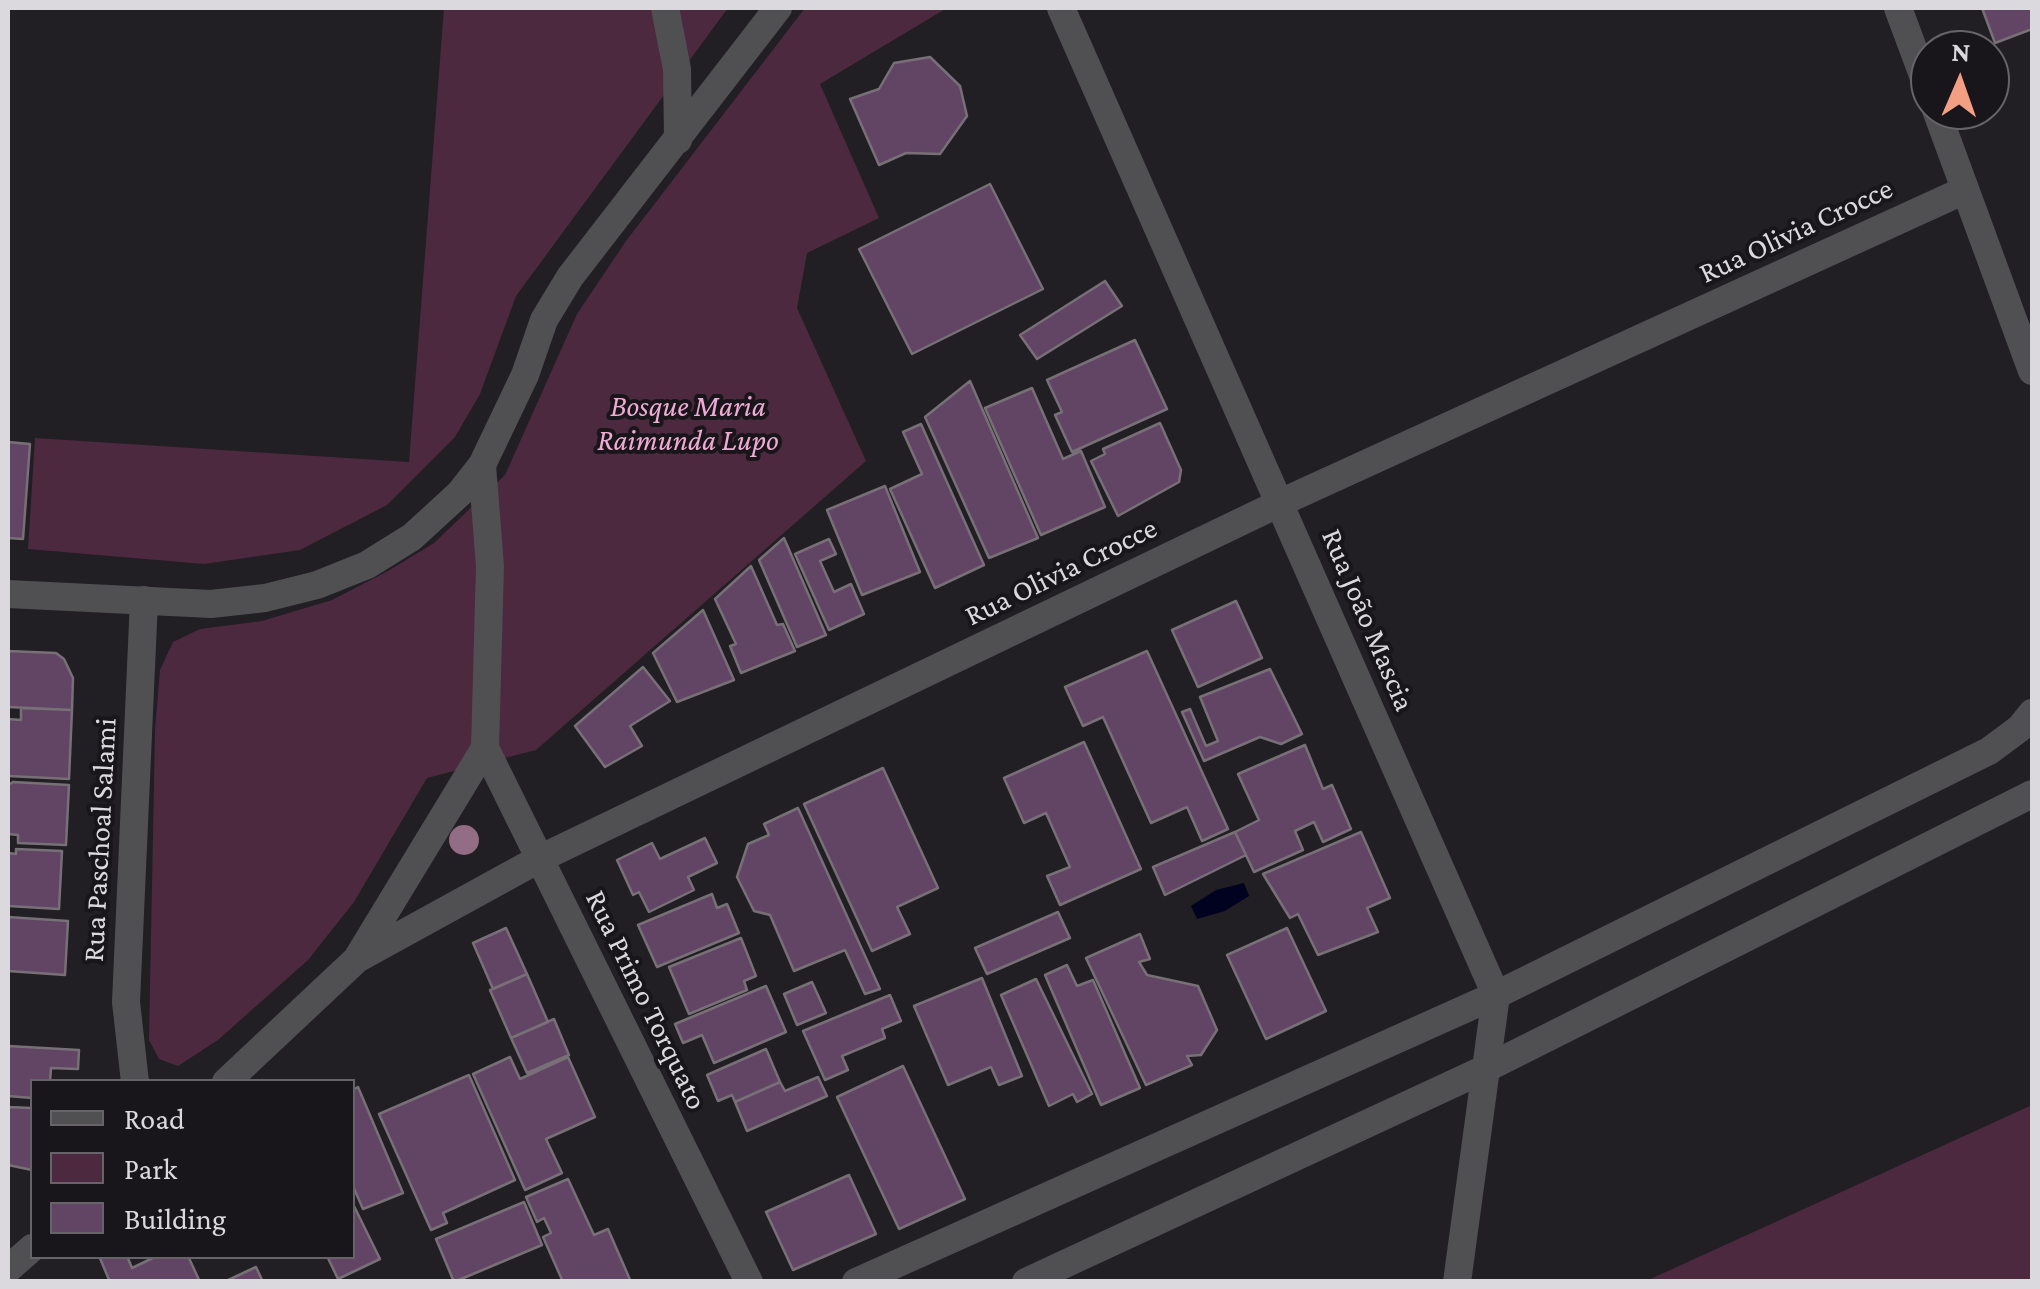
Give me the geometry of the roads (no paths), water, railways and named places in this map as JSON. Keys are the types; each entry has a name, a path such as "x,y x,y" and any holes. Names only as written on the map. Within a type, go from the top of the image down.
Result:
{"street":[{"path":"665,8 677,69 678,140"},
{"path":"8,594 211,604 317,586 367,565 412,537 460,493 482,464 525,375 544,320 570,277 778,8"},
{"name":"Rua João Mascia","path":"1060,8 1282,502 1496,994"},
{"path":"1898,8 1910,40"},
{"path":"1944,130 2032,371"},
{"name":"Rua Olivia Crocce","path":"229,1079 357,959 539,859 1282,502 1966,190"},
{"path":"357,959 485,748 490,566 482,464"},
{"name":"Rua Paschoal Salami","path":"135,1079 126,1002 144,600"},
{"path":"856,1282 1496,994 1989,751 2020,728 2032,713"},
{"name":"Rua Primo Torquato","path":"485,748 749,1282"},
{"path":"1026,1282 1487,1068 2032,794"},
{"path":"1457,1282 1496,994"},
{"path":"8,1269 30,1250"}],"water":[{"path":"1244,883 1249,896 1225,911 1197,919 1191,906 1216,890"}],"park label":[{"name":"Bosque Maria Raimunda Lupo","path":"688,424"}]}
